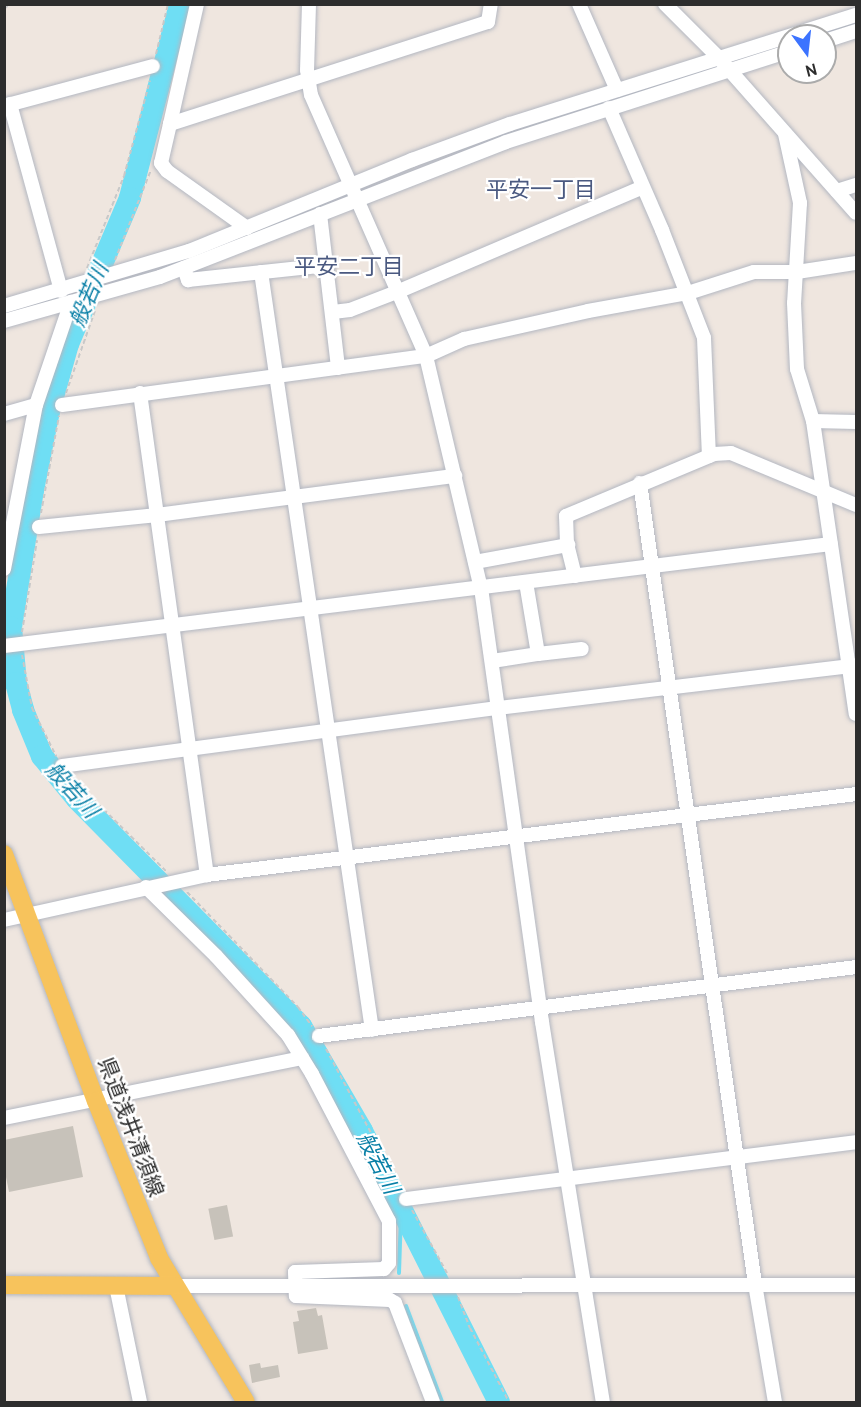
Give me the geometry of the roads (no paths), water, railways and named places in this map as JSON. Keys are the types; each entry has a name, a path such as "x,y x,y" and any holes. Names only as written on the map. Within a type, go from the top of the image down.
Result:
{"main road":[{"name":"県道浅井清須線","path":"4,854 96,1101 159,1258 246,1402"},
{"path":"4,1285 174,1286"}],"street":[{"path":"197,4 161,163 167,171 247,228"},
{"path":"309,4 309,80 319,114 426,356 482,588 518,836 540,1009 603,1402"},
{"path":"170,124 488,22 491,4"},
{"path":"579,4 617,90"},
{"path":"665,4 718,57 856,213"},
{"path":"4,306 61,291 189,251 349,185 510,124 856,15"},
{"path":"837,37 856,31"},
{"path":"4,321 184,268 355,199 506,142 777,55"},
{"path":"61,291 7,105 153,66"},
{"path":"609,108 688,293 704,338 710,456"},
{"path":"785,134 800,203 794,303 797,369 813,421 831,544 853,665 856,714"},
{"path":"837,191 856,185"},
{"path":"333,312 350,310 397,292 643,187"},
{"path":"320,214 328,265 338,368"},
{"path":"62,405 426,356 464,339 504,328 688,293 754,272 797,272 856,263"},
{"path":"184,268 188,280 328,265"},
{"path":"261,272 372,1030"},
{"path":"4,569 36,405 74,301"},
{"path":"140,393 207,875"},
{"path":"4,414 36,405"},
{"path":"813,421 856,422"},
{"path":"575,576 568,545 566,516 640,483 710,456 731,453 856,505"},
{"path":"39,527 157,515 456,476"},
{"path":"640,483 690,815 755,1284 775,1402"},
{"path":"4,646 831,544"},
{"path":"475,562 568,545"},
{"path":"526,582 538,654"},
{"path":"492,661 582,649"},
{"path":"62,766 498,708 853,665"},
{"path":"4,920 207,875 856,794"},
{"path":"146,887 216,956 282,1027 303,1058 389,1221 389,1263 384,1269 295,1272 298,1298 390,1300 395,1303 433,1402"},
{"path":"319,1036 856,967"},
{"path":"4,1118 303,1058"},
{"path":"406,1199 856,1142"},
{"path":"174,1286 856,1285"},
{"path":"116,1286 140,1402"}],"waterway":[{"name":"般若川","path":"180,4 130,198 68,344 49,411 33,490 11,627 16,683 23,710 42,756 77,799 301,1026 362,1131 499,1402"},
{"path":"399,1273 401,1212"},
{"path":"406,1306 442,1402"}],"district":[{"name":"平安一丁目","path":"541,190"},
{"name":"平安二丁目","path":"349,267"}]}
